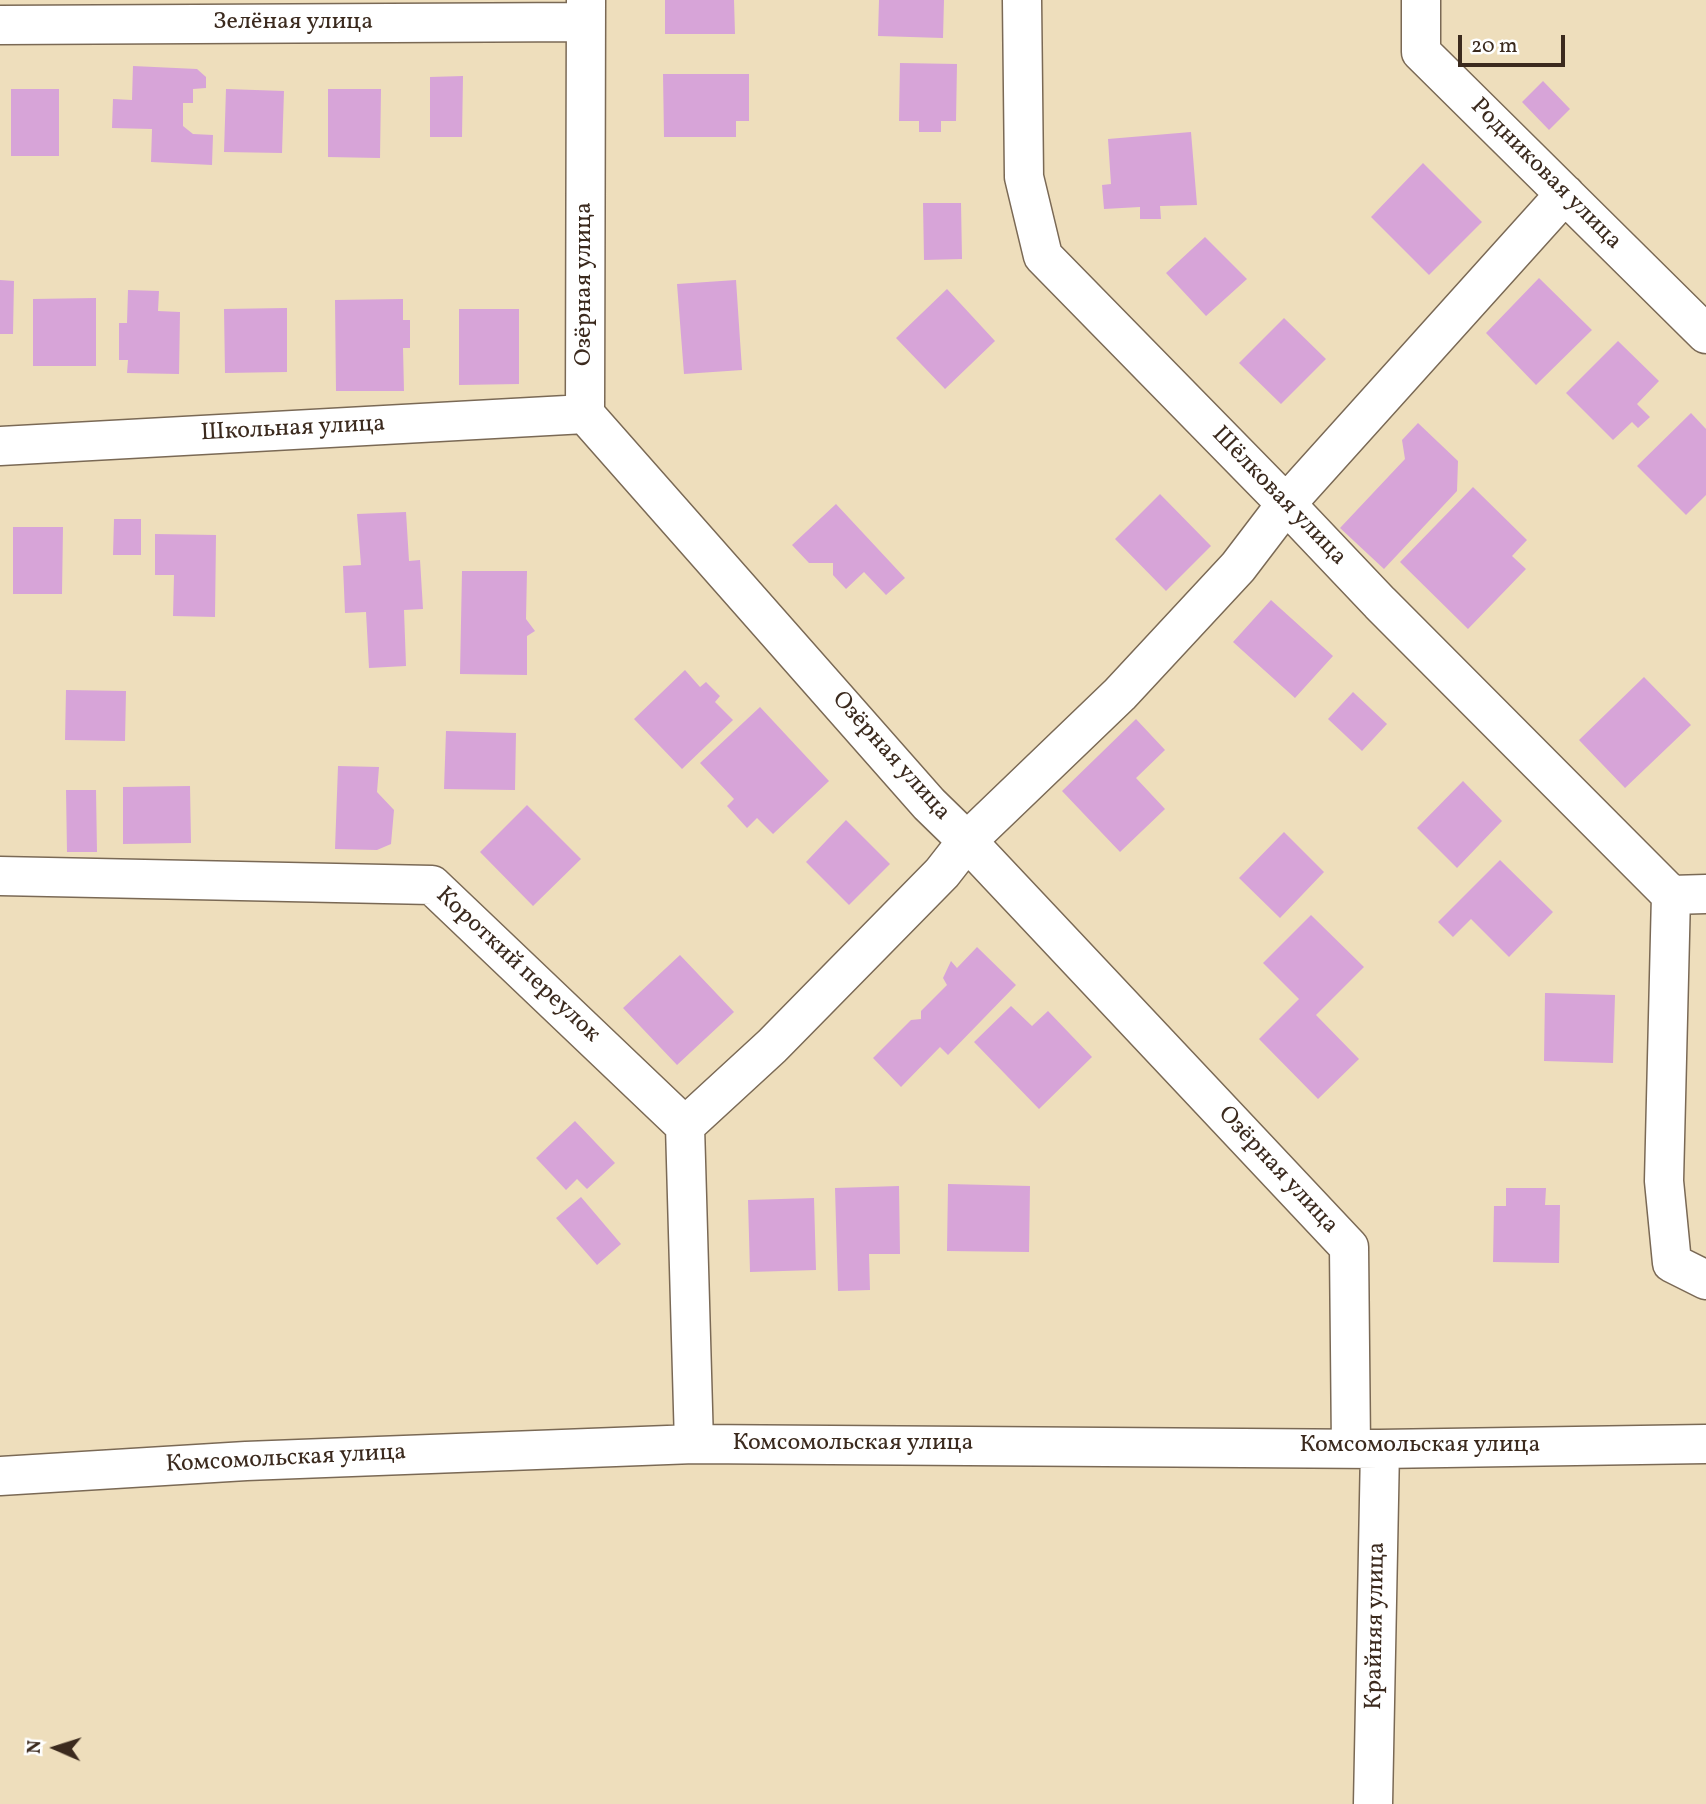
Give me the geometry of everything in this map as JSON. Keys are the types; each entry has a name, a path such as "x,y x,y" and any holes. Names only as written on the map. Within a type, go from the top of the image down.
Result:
{"street":[{"name":"Шёлковая улица","path":"1022,0 1024,177 1043,256 1380,603 1689,894"},
{"name":"Родниковая улица","path":"1422,0 1422,52 1706,334"},
{"name":"Зелёная улица","path":"0,25 586,11"},
{"name":"Озёрная улица","path":"586,11 586,414 929,804 967,841 1349,1247 1366,1448"},
{"path":"694,1444 685,1126 772,1046 942,873 967,841 1120,694 1238,567 1286,504 1565,194"},
{"name":"Школьная улица","path":"0,446 586,414"},
{"name":"Короткий переулок","path":"0,876 432,885 685,1126"},
{"path":"1689,894 1664,1181 1672,1264 1706,1280"},
{"name":"Комсомольская улица","path":"0,1476 246,1461 694,1444 1366,1448 1706,1444"},
{"name":"Крайняя улица","path":"1366,1448 1373,1804"}],"building":[{"path":"665,0 734,0 735,34 665,34"},
{"path":"879,0 944,0 943,38 878,36"},
{"path":"900,63 957,64 956,121 941,121 941,132 919,132 919,121 899,121"},
{"path":"133,66 197,69 206,77 206,88 193,89 193,103 183,103 183,126 193,134 213,135 212,165 151,162 152,129 112,128 113,99 132,100"},
{"path":"663,74 749,74 749,121 736,121 736,137 664,137"},
{"path":"463,76 462,137 430,137 430,77"},
{"path":"1543,81 1570,109 1549,130 1522,102"},
{"path":"11,89 59,89 59,156 11,156"},
{"path":"226,89 284,91 282,153 224,152"},
{"path":"328,89 381,89 380,158 328,157"},
{"path":"1191,132 1197,205 1160,206 1161,219 1140,219 1140,207 1104,209 1102,185 1111,184 1108,139"},
{"path":"1423,163 1482,222 1429,275 1371,217"},
{"path":"923,203 961,203 962,259 924,260"},
{"path":"1205,237 1247,279 1206,316 1166,273"},
{"path":"1539,278 1592,330 1536,385 1486,333"},
{"path":"0,280 14,281 13,334 0,334"},
{"path":"736,280 742,370 684,374 677,284"},
{"path":"947,289 995,341 945,389 896,338"},
{"path":"128,290 159,291 158,311 180,312 179,374 127,373 128,360 119,360 119,323 127,323"},
{"path":"96,298 96,366 33,366 33,299"},
{"path":"403,299 403,320 410,320 410,348 403,348 404,391 336,391 335,300"},
{"path":"287,308 287,372 225,373 224,309"},
{"path":"459,309 519,309 519,384 459,385"},
{"path":"1284,318 1326,359 1281,404 1239,363"},
{"path":"1618,341 1659,381 1637,404 1650,417 1638,428 1632,422 1613,440 1566,393"},
{"path":"1691,413 1706,429 1706,495 1686,515 1637,466"},
{"path":"1418,423 1458,461 1457,491 1384,569 1340,528 1405,459 1402,440"},
{"path":"1473,487 1527,540 1512,556 1526,569 1468,629 1400,562"},
{"path":"1160,494 1211,546 1166,591 1115,539"},
{"path":"836,504 905,578 886,595 864,572 846,589 833,575 833,563 809,563 792,545"},
{"path":"406,512 409,561 420,560 423,609 404,610 406,666 369,668 366,612 345,613 343,566 361,565 357,514"},
{"path":"114,519 141,519 141,555 113,555"},
{"path":"13,527 63,527 62,594 13,594"},
{"path":"155,534 216,535 215,617 173,616 174,575 155,575"},
{"path":"462,571 527,571 526,619 535,631 527,636 527,675 460,674"},
{"path":"1271,600 1333,656 1295,698 1233,642"},
{"path":"685,670 700,687 706,682 720,696 715,702 733,720 682,769 634,719"},
{"path":"1644,677 1691,725 1625,788 1579,740"},
{"path":"66,690 126,691 125,741 65,740"},
{"path":"1353,692 1387,724 1362,751 1328,719"},
{"path":"760,707 829,781 773,834 757,818 747,828 727,806 734,799 700,763"},
{"path":"1136,719 1165,750 1136,778 1165,809 1120,852 1062,791"},
{"path":"446,731 516,733 515,790 444,789"},
{"path":"338,766 379,767 377,792 394,810 391,844 377,850 335,849"},
{"path":"1463,781 1502,821 1457,868 1417,828"},
{"path":"190,786 191,843 123,844 123,787"},
{"path":"66,790 96,790 97,852 67,852"},
{"path":"527,805 581,859 533,906 480,852"},
{"path":"846,820 890,864 849,905 806,862"},
{"path":"1284,832 1324,872 1280,918 1239,878"},
{"path":"1500,860 1553,912 1509,957 1471,919 1453,937 1438,922"},
{"path":"1311,915 1364,967 1316,1015 1359,1059 1318,1099 1259,1039 1299,999 1263,963"},
{"path":"977,947 1016,985 948,1055 940,1047 901,1087 873,1058 911,1020 921,1019 921,1011 947,985 943,978 951,961 957,968"},
{"path":"680,955 734,1012 677,1065 623,1008"},
{"path":"1545,993 1615,995 1613,1063 1544,1061"},
{"path":"1011,1006 1032,1026 1048,1011 1092,1057 1039,1109 974,1042"},
{"path":"575,1121 615,1163 587,1189 577,1179 566,1190 536,1158"},
{"path":"948,1184 1030,1186 1029,1252 947,1251"},
{"path":"899,1186 900,1254 869,1254 870,1290 838,1291 835,1188"},
{"path":"1506,1188 1546,1188 1545,1205 1560,1205 1559,1263 1493,1262 1494,1206 1506,1206"},
{"path":"581,1197 621,1244 597,1265 556,1218"},
{"path":"814,1198 816,1270 750,1272 748,1200"}]}
